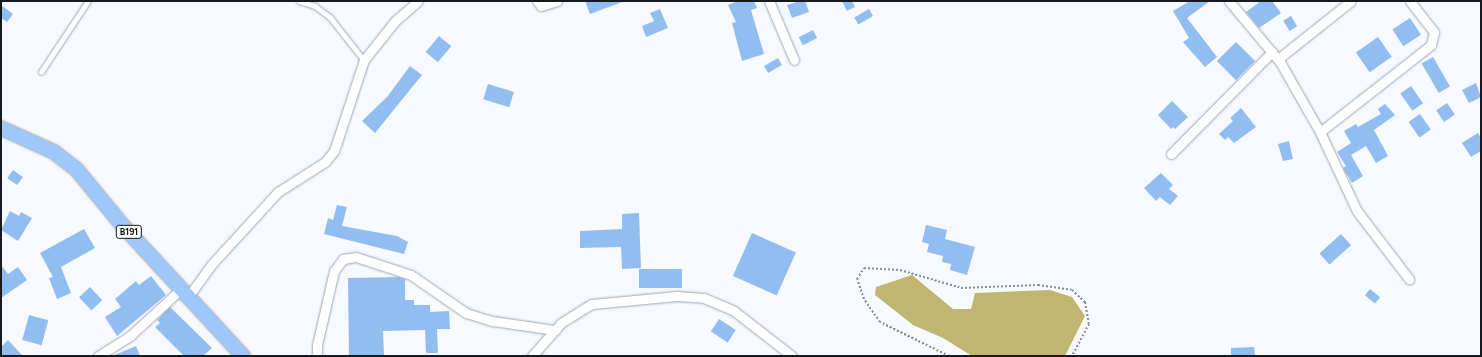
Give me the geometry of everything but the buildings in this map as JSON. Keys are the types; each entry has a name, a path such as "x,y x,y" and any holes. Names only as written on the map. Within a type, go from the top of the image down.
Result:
{"main road":[{"name":"B191","path":"1,128 54,152 77,170 123,226 243,356"}],"street":[{"path":"98,356 131,335 185,293 278,192 325,162 334,151 364,60 395,20 418,1"},
{"path":"537,1 541,6 556,1"},
{"path":"769,1 794,60"},
{"path":"1229,1 1275,56 1320,132 1357,210 1409,279"},
{"path":"1172,154 1275,56 1351,1"},
{"path":"1320,132 1431,45 1434,32 1410,1"},
{"path":"317,356 317,345 334,271 343,260 356,257 411,275 466,313 492,321 555,330"},
{"path":"532,356 555,330 592,304 669,296 704,298 734,311 792,356"}],"lane":[{"path":"41,72 88,1"},
{"path":"299,1 315,6 330,18 364,60"}],"path":[{"path":"948,356 880,322 864,299 857,279 864,268 900,270 961,288 1038,285 1072,290 1085,302 1089,324 1072,356"}],"shaded area":[{"path":"912,275 953,309 971,309 975,293 1050,290 1072,297 1085,316 1065,356 972,356 943,338 913,325 875,295 876,287"}]}
